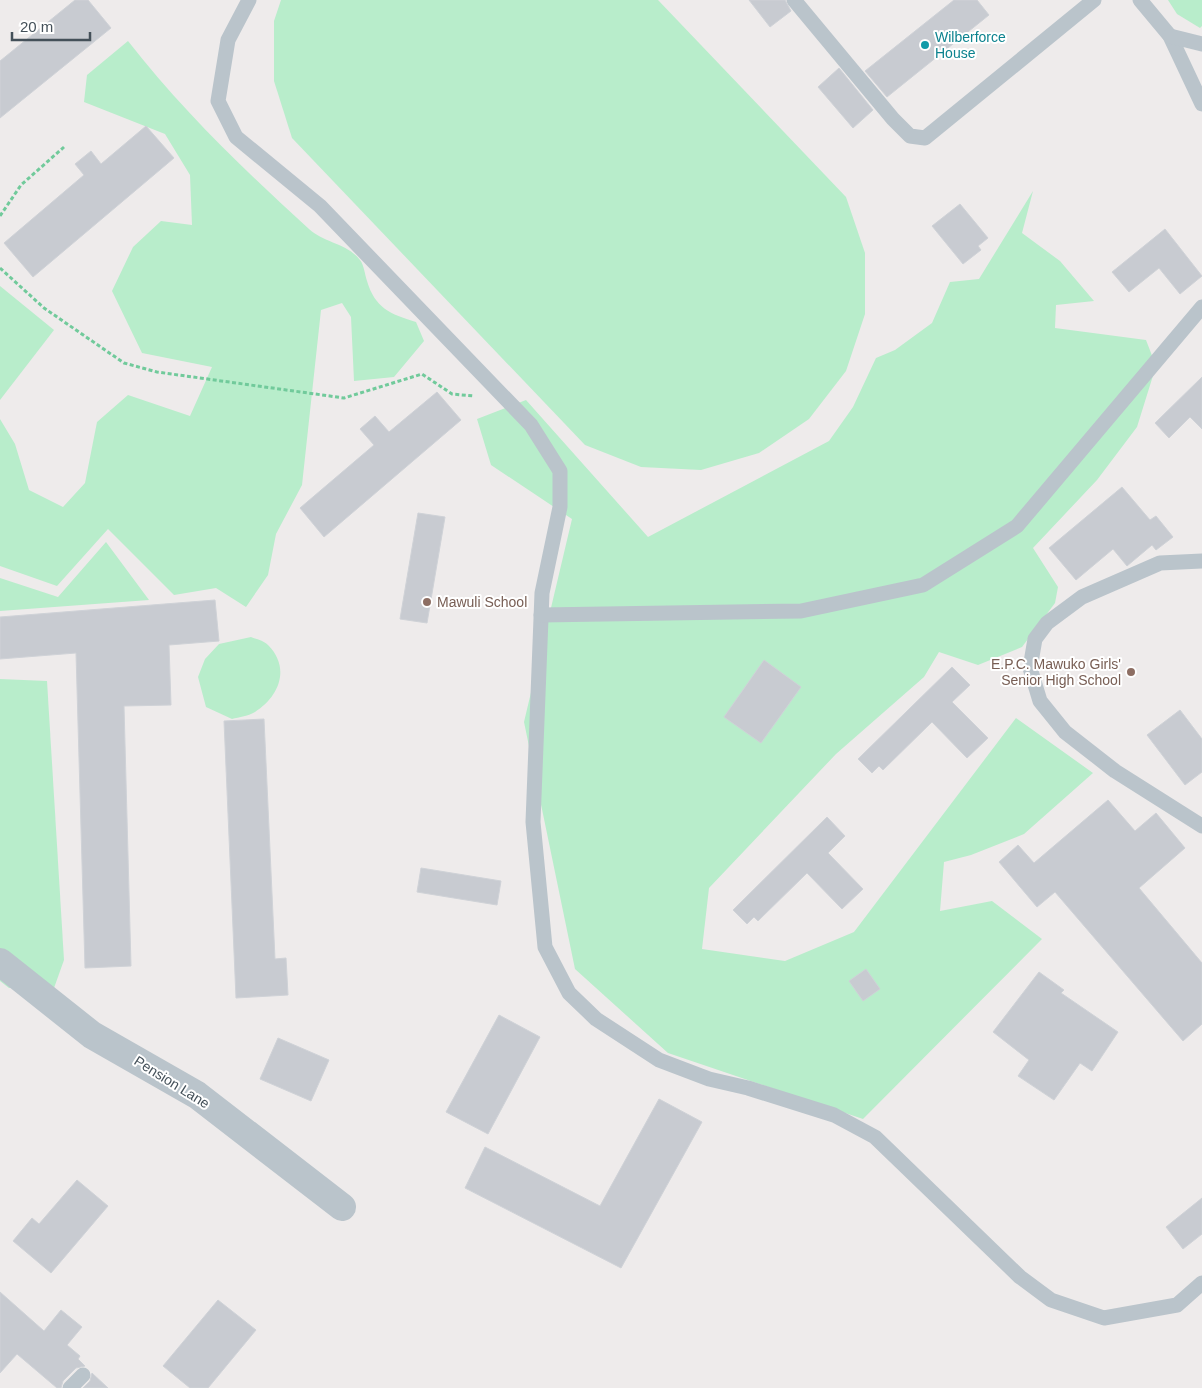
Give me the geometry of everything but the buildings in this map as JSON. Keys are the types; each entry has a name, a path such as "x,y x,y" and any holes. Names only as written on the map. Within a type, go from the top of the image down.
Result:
{"street":[{"name":"Pension Lane","path":"0,962 92,1034 197,1095 342,1206"}],"lane":[{"path":"249,0 228,40 218,101 236,137 320,206 531,425 560,471 560,508 542,593 533,822 546,947 569,993 596,1019 659,1060 709,1080 748,1088 834,1115 875,1137 1020,1277 1051,1300 1104,1318 1177,1305 1202,1283"},
{"path":"794,0 910,136 924,138 1094,0"},
{"path":"1140,0 1170,36 1202,104"},
{"path":"1170,36 1202,44"},
{"path":"541,615 802,611 923,585 1017,526 1202,307"},
{"path":"1202,561 1160,563 1082,597 1046,623 1035,639 1030,668 1040,701 1065,732 1115,771 1202,826"},
{"path":"70,1388 83,1375"}],"path":[{"path":"0,216 21,185 64,147"},
{"path":"0,268 44,308 124,363 157,372 344,398 422,374 452,394 504,398"}],"green space":[{"path":"281,0 658,0 846,197 865,253 865,314 846,371 809,419 759,453 701,470 641,467 585,445 292,138 274,81 274,21"},
{"path":"1168,0 1202,0 1202,26 1200,28 1177,14"},
{"path":"128,41 214,139 261,184 315,234 355,254 361,262 374,298 391,313 416,322 424,341 394,377 354,381 351,317 342,303 321,310 302,485 276,534 268,575 246,607 216,588 174,595 108,529 57,586 0,566 0,419 15,444 29,490 63,507 85,483 97,422 128,395 190,416 212,367 142,353 112,291 133,247 161,221 192,225 190,175 165,134 84,102 87,75"},
{"path":"1033,191 1022,233 1060,261 1094,301 1056,305 1055,328 1146,340 1156,366 1137,427 1097,480 1033,548 1058,587 1055,603 1022,647 978,665 939,652 924,677 836,754 709,888 702,949 785,961 854,932 1016,718 1093,773 1024,834 971,855 944,862 940,911 992,901 1042,939 863,1119 668,1053 575,969 524,722 572,519 491,465 477,419 526,400 648,537 829,441 853,407 876,358 895,350 932,323 950,282 979,279"},
{"path":"0,286 54,330 0,400"},
{"path":"106,542 149,600 0,611 0,578 58,597"},
{"path":"251,637 262,641 275,654 279,663 279,682 276,690 263,706 253,713 232,719 206,707 198,677 205,659 219,644"},
{"path":"0,679 47,681 64,960 54,988 9,988 0,981"}],"place":[{"name":"Wilberforce House","path":"925,45"},
{"name":"Mawuli School","path":"427,602"},
{"name":"E.P.C. Mawuko Girls' Senior High School","path":"1131,672"}]}
